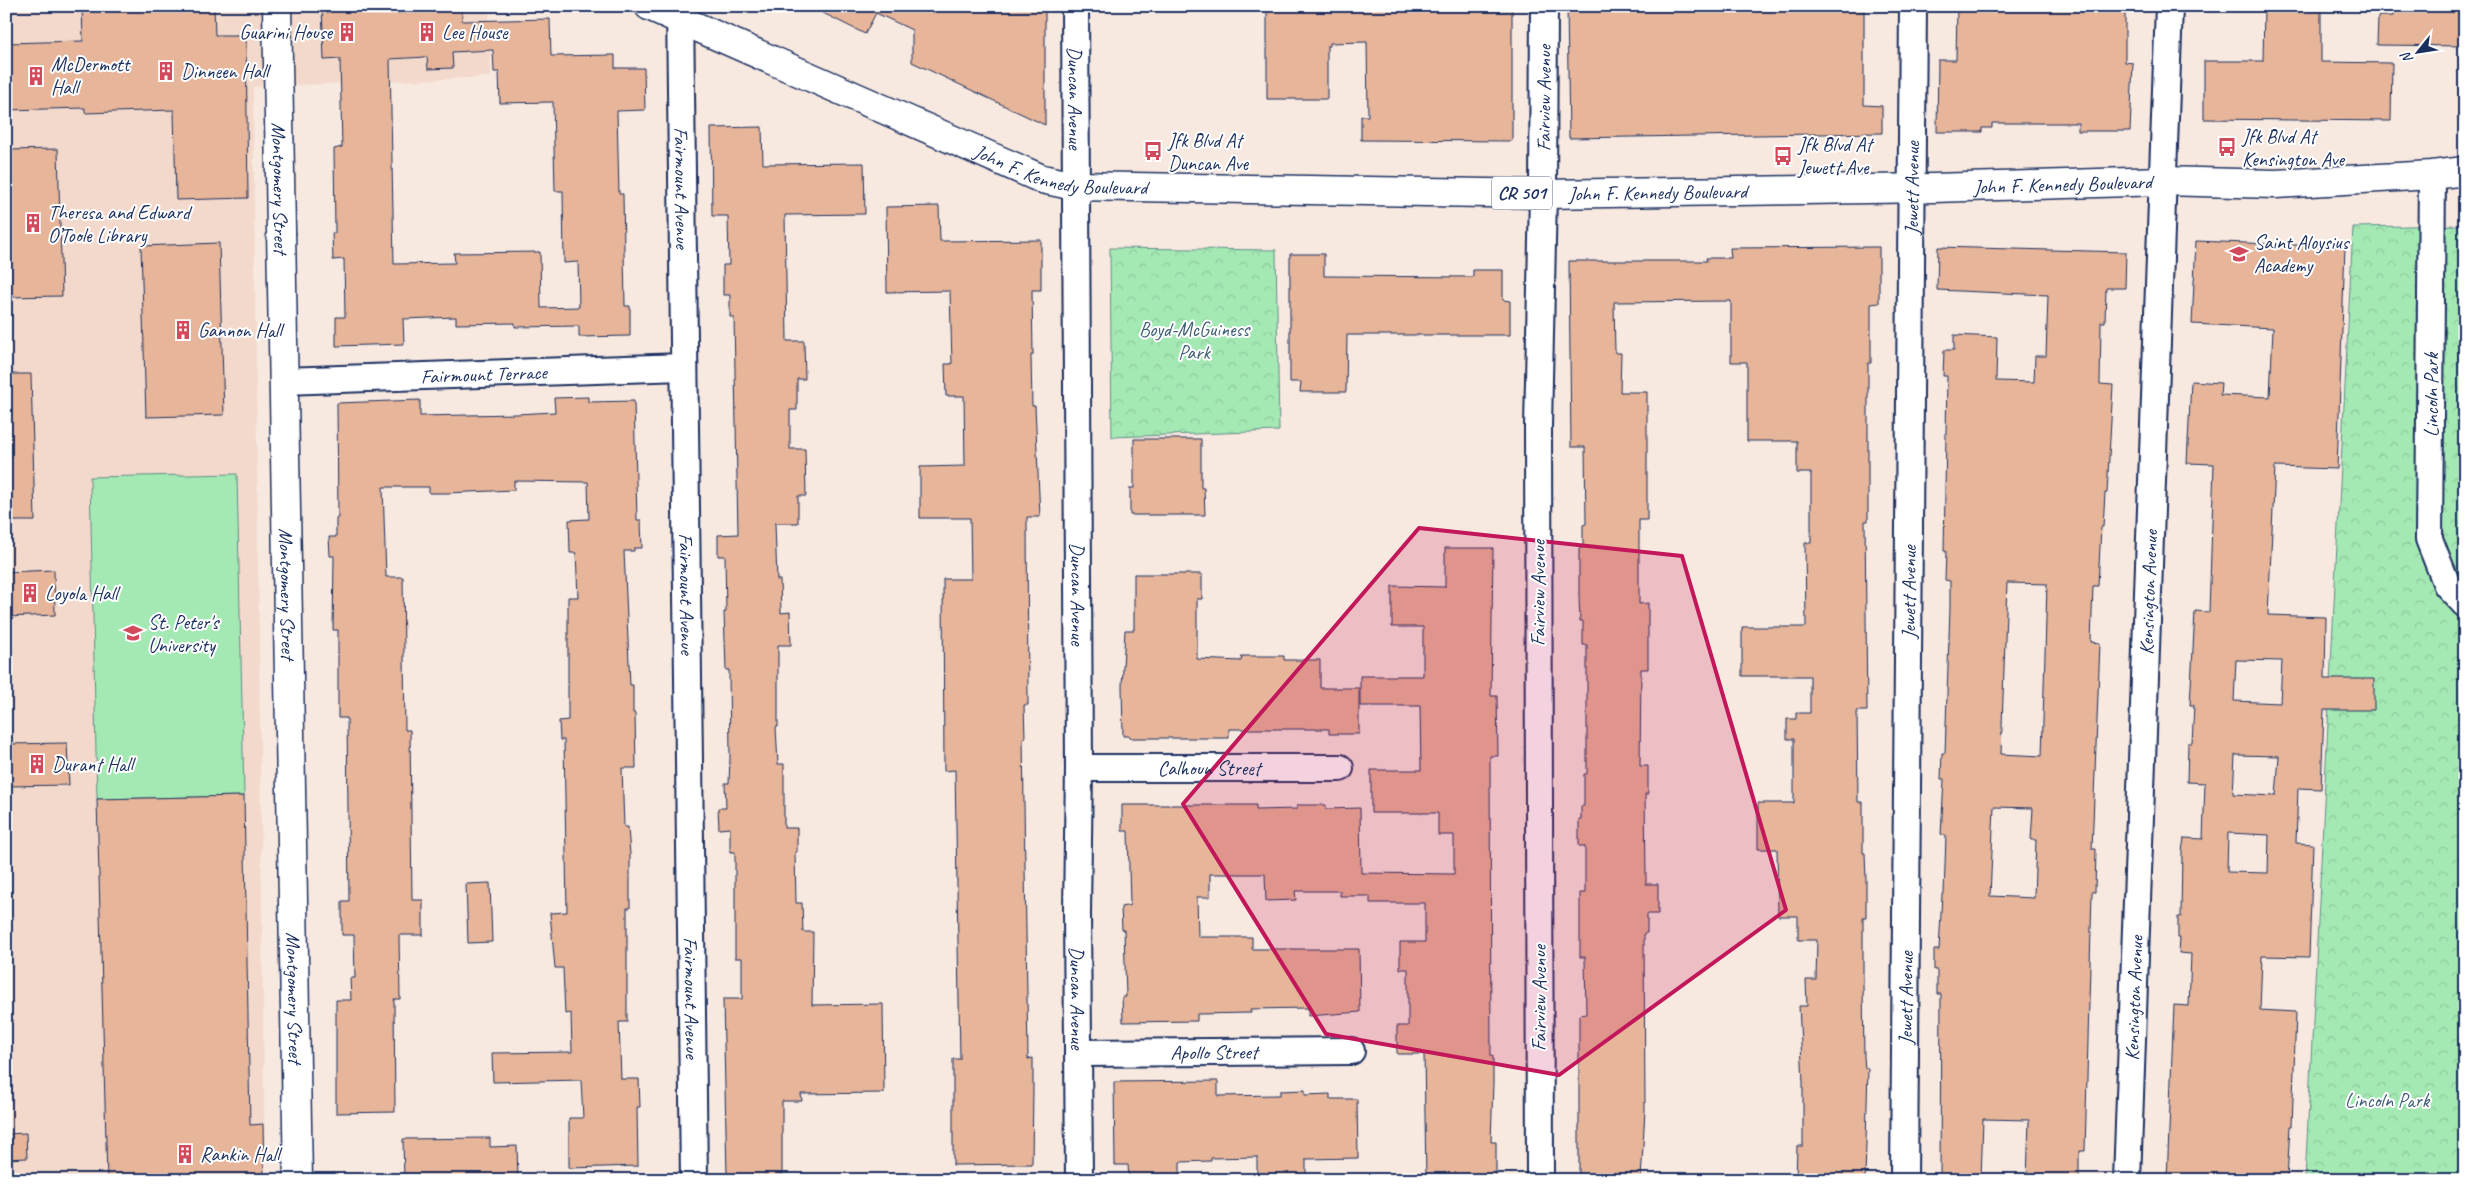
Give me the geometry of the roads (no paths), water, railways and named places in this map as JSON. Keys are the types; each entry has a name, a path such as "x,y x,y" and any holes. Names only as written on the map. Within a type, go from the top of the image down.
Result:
{"main road":[{"name":"Montgomery Street","path":"277,6 298,1180"},
{"name":"John F. Kennedy Boulevard","path":"649,6 680,13 1042,179 1075,186 1543,194 1912,189 2162,181 2275,184 2432,175 2465,171"}],"street":[{"name":"Duncan Avenue","path":"1075,6 1079,1180"},
{"name":"Fairview Avenue","path":"1540,1180 1538,427 1543,194 1544,6"},
{"name":"Jewett Avenue","path":"1904,1180 1913,6"},
{"name":"Kensington Avenue","path":"2127,1180 2169,6"},
{"name":"Fairmount Avenue","path":"680,13 694,1180"},
{"name":"Lincoln Park","path":"2432,175 2430,539 2447,585 2465,604"},
{"name":"Fairmount Terrace","path":"284,382 683,367"},
{"name":"Calhoun Street","path":"1079,768 1340,768"},
{"name":"Apollo Street","path":"1078,1053 1351,1051"}],"place":[{"name":"Guarini House","path":"347,32"},
{"name":"Lee House","path":"427,32"},
{"name":"Dinneen Hall","path":"166,71"},
{"name":"McDermott Hall","path":"36,76"},
{"name":"Jfk Blvd At Kensington Ave","path":"2227,147"},
{"name":"Jfk Blvd At Duncan Ave","path":"1153,151"},
{"name":"Jfk Blvd At Jewett Ave","path":"1783,156"},
{"name":"Theresa and Edward O’Toole Library","path":"33,223"},
{"name":"Saint Aloysius Academy","path":"2239,254"},
{"name":"Gannon Hall","path":"183,330"},
{"name":"Loyola Hall","path":"30,593"},
{"name":"St. Peter's University","path":"133,633"},
{"name":"Durant Hall","path":"37,764"},
{"name":"Rankin Hall","path":"185,1154"}],"park label":[{"name":"Boyd-McGuiness Park","path":"1194,340"}]}
